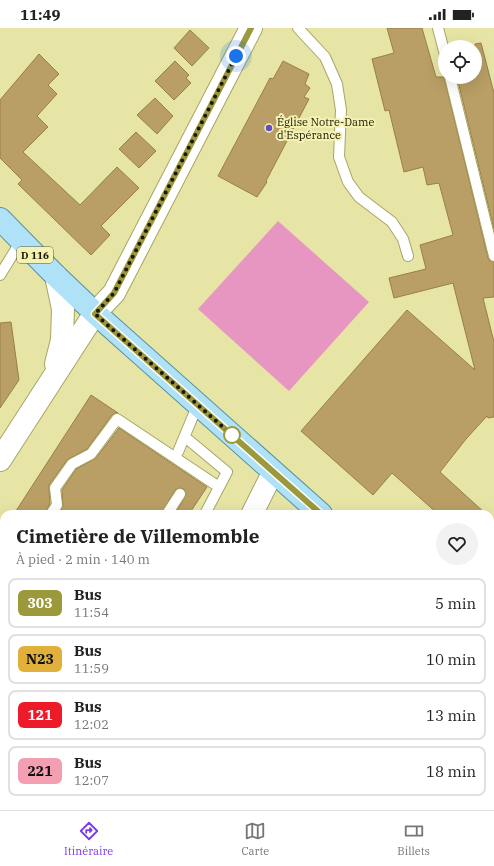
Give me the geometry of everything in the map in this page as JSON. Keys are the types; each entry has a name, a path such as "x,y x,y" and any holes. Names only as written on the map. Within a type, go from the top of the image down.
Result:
{"main road":[{"name":"D 116","path":"9,230 95,314 316,510"}],"street":[{"path":"0,460 95,314 114,293 251,28"},
{"path":"51,382 62,340 63,309 56,276"},
{"path":"254,510 273,472"}],"lane":[{"path":"298,28 325,57 337,84 341,110 339,158 348,182 359,197 392,222 403,239 408,256"},
{"path":"438,28 441,40"},
{"path":"452,84 494,256"},
{"path":"0,275 9,230"},
{"path":"178,452 198,404"},
{"path":"54,510 57,505 55,488 63,476 72,464 91,454 117,419 219,487"},
{"path":"185,437 227,472 207,510"},
{"path":"170,510 180,494"}],"shaded area":[{"path":"278,221 369,302 289,391 198,309"}],"building":[{"path":"387,28 422,28 436,77 438,77 438,84 446,84 488,258 490,261 494,262 494,297 483,298 494,342 494,417 488,418 487,416 466,439 440,472 482,510 434,510 392,473 373,495 301,431 407,310 475,370 453,283 394,298 389,278 426,269 420,245 453,235 439,183 427,185 423,167 404,172 389,110 385,111 372,59 394,53"},
{"path":"190,30 209,48 192,66 174,48"},
{"path":"482,47 494,93 494,229 459,84 482,84"},
{"path":"39,54 59,74 48,85 57,94 37,116 48,127 23,152 80,205 117,167 139,188 101,226 110,235 91,255 18,184 22,180 0,158 0,100"},
{"path":"175,61 189,75 186,78 191,83 174,100 155,81"},
{"name":"Église Notre-Dame d'Espérance","path":"283,61 309,74 305,84 310,88 304,97 309,99 266,181 267,182 257,197 218,176 270,78 273,79"},
{"path":"155,98 173,116 157,134 137,115"},
{"path":"136,132 156,151 139,168 119,149"},
{"path":"11,322 19,380 0,408 0,323"},
{"path":"91,395 118,413 112,415 87,449 67,460 49,485 50,503 47,510 17,510"},
{"path":"119,428 207,487 192,510 177,510 186,495 184,489 180,488 175,490 163,510 61,510 63,505 62,490 76,469 96,458"}],"bus line":[{"name":"303","path":"251,28 114,293 95,314 316,510"}],"place":[{"name":"Église Notre-Dame d'Espérance","path":"269,128"}],"route":[{"path":"232,435 95,314 114,293 236,56"}]}
